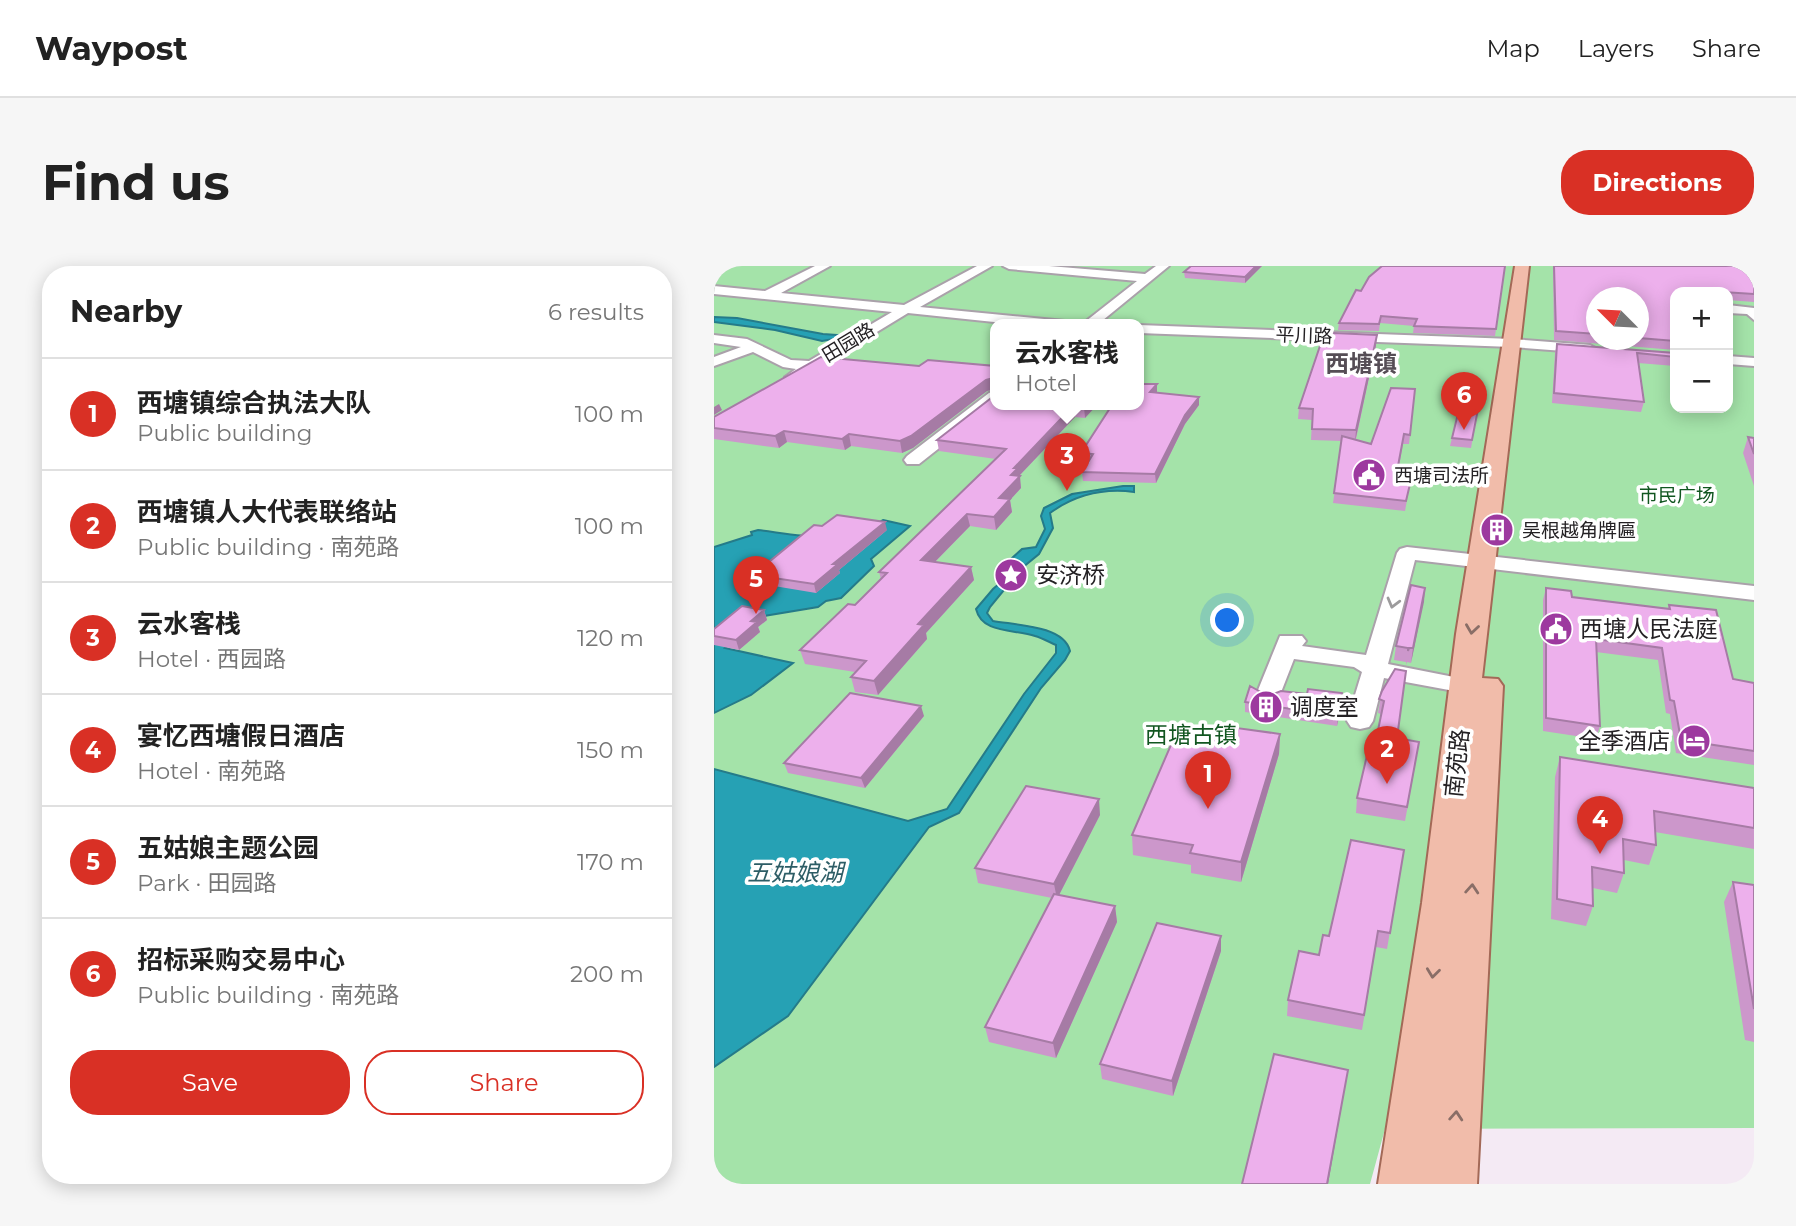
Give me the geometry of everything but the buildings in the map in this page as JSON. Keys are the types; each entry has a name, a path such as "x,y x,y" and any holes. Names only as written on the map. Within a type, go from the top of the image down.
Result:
{"main road":[{"path":"1517,343 1522,266"},
{"name":"南苑路","path":"1404,1184 1442,903 1465,686 1489,561 1517,343 1531,266"},
{"name":"南苑路","path":"1451,1184 1489,561"}],"street":[{"path":"768,295 824,266"},
{"name":"田园路","path":"781,384 905,310 986,266"},
{"path":"1009,266 1148,278"},
{"path":"1096,319 1163,266"},
{"path":"714,290 1001,319"},
{"path":"1733,309 1752,311 1754,318 1733,318"},
{"name":"平川路","path":"1144,329 1517,343 1586,348"},
{"path":"714,362 754,347"},
{"path":"1733,360 1754,362"},
{"path":"913,460 990,400"},
{"path":"1360,722 1408,552 1754,593"},
{"path":"1269,695 1286,646 1361,662 1377,661 1465,686"}],"lane":[{"path":"714,339 742,342 788,364 811,365"}],"green space":[{"path":"714,266 1754,266 1754,1128 1385,1129 1370,1184 714,1184"}],"water":[{"path":"714,317 737,318 823,334 851,336 822,341 775,330 714,322"},
{"name":"五姑娘湖","path":"1134,486 1134,492 1090,494 1050,513 1053,528 1039,554 1022,568 990,607 987,613 993,621 1049,631 1066,642 1070,651 1041,688 959,813 929,827 788,1016 714,1067 714,769 908,821 947,809 1024,694 1056,653 1056,645 1040,638 992,627 979,617 976,609 993,589 1012,573 1011,559 1022,549 1036,547 1045,529 1041,516 1044,508 1072,494"},
{"path":"883,520 910,526 871,559 874,566 841,598 826,601 818,607 764,616 725,648 793,663 751,695 714,713 714,547 752,535 751,532 758,530 807,536 837,536 867,528"}],"place":[{"name":"招标采购交易中心","path":"1464,430"},
{"name":"西塘司法所","path":"1369,475"},
{"name":"云水客栈","path":"1067,491"},
{"name":"吴根越角牌匾","path":"1497,530"},
{"name":"安济桥","path":"1011,575"},
{"name":"五姑娘主题公园","path":"756,614"},
{"name":"西塘人民法庭","path":"1556,629"},
{"name":"调度室","path":"1266,707"},
{"name":"全季酒店","path":"1694,741"},
{"name":"西塘镇人大代表联络站","path":"1387,784"},
{"name":"西塘镇综合执法大队","path":"1208,809"},
{"name":"宴忆西塘假日酒店","path":"1600,854"}],"district":[{"name":"西塘镇","path":"1361,364"}],"park label":[{"name":"市民广场","path":"1677,495"},
{"name":"西塘古镇","path":"1191,735"}]}
